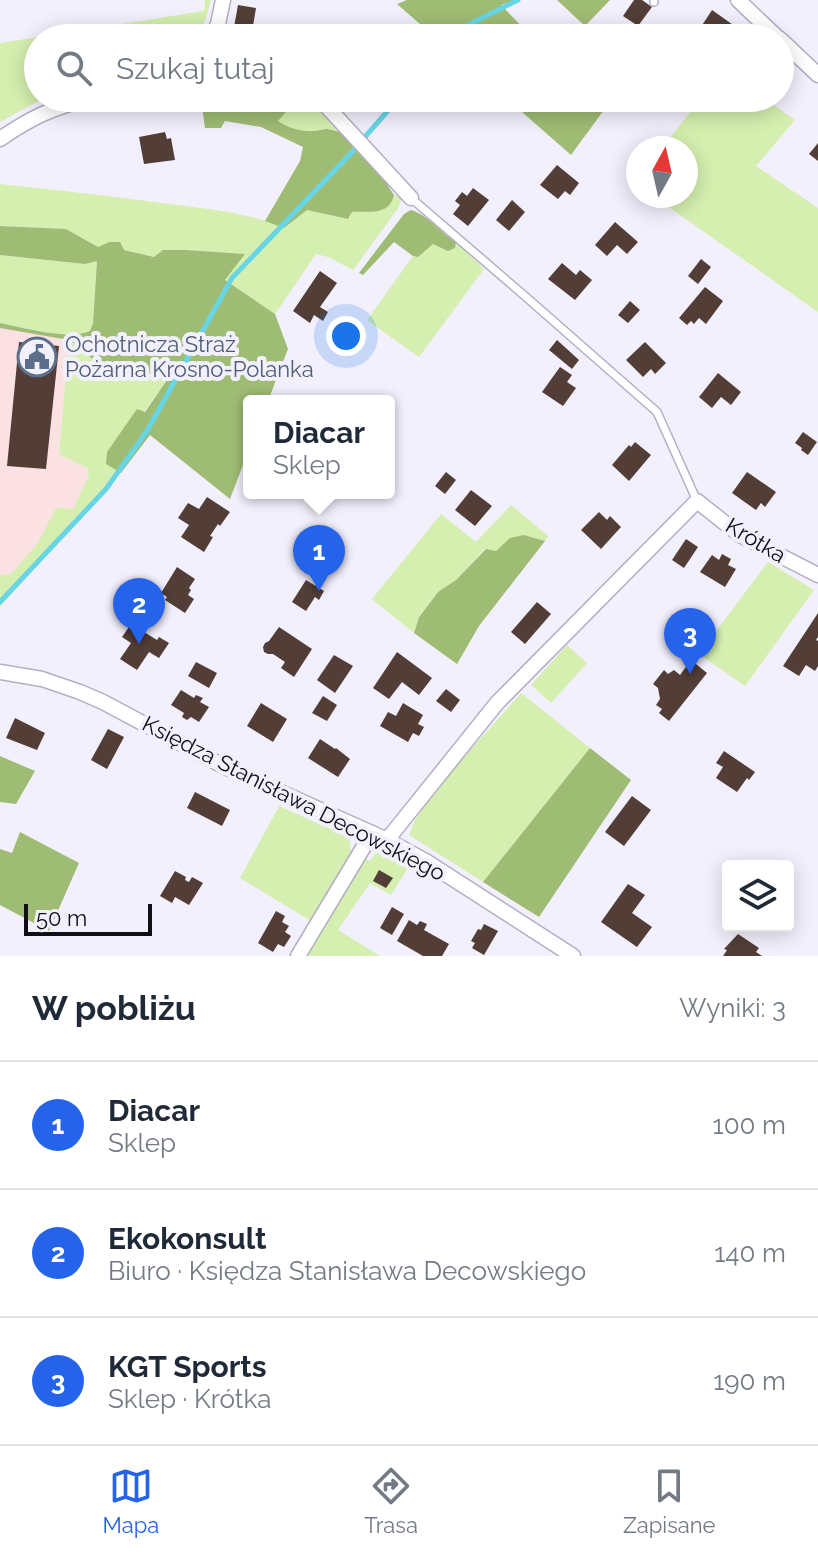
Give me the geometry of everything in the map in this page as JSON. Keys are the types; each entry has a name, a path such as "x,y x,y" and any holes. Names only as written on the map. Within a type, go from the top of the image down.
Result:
{"street":[{"path":"218,24 223,0"},
{"path":"738,0 763,24"},
{"path":"794,53 818,75"},
{"path":"0,139 46,112"},
{"path":"332,112 411,198"},
{"path":"387,840 497,703 697,501"},
{"name":"Krótka","path":"697,501 740,535 818,575"},
{"name":"Księdza Stanisława Decowskiego","path":"0,672 42,679 80,692 225,767 387,840 427,862 573,956"},
{"path":"298,956 372,833"}],"lane":[{"path":"411,198 657,412 697,501"}],"shaded area":[{"path":"0,328 69,340 59,454 87,468 89,475 73,509 56,508 39,543 11,574 0,575"}],"green space":[{"path":"205,0 211,0 203,24 121,24 204,11"},
{"path":"407,0 516,0 501,5 519,24 420,24 397,4"},
{"path":"557,0 610,0 587,24 583,24"},
{"path":"24,39 24,109 0,122 0,43"},
{"path":"203,112 286,112 278,121 286,126 300,130 327,129 349,137 367,154 394,195 388,206 378,211 352,212 348,219 307,210 284,228 265,221 300,161 303,147 261,127 225,121 221,128 205,128"},
{"path":"286,112 326,112 352,139 327,129 311,132 288,128 278,121"},
{"path":"522,112 603,112 571,155"},
{"path":"690,112 784,112 795,120 756,166 818,208 818,312 670,208 698,208 698,136 671,136"},
{"path":"0,184 217,210 260,219 284,228 307,210 348,219 352,212 378,211 388,206 394,195 402,197 399,207 353,270 316,254 275,314 225,280 244,254 164,250 154,257 124,250 109,242 98,247 66,229 0,226"},
{"path":"411,210 456,242 455,248 448,251 433,244 418,257 394,242 363,275 359,273 404,214"},
{"path":"0,226 66,229 98,247 109,242 120,242 124,250 154,257 163,250 245,254 225,280 275,314 288,349 270,395 243,395 243,465 230,499 150,435 121,473 106,464 107,452 137,409 145,412 169,377 96,364 83,348 69,340 0,328 0,323 58,334 90,331 97,261 85,264 0,255"},
{"path":"456,242 484,269 419,357 367,320 413,256 418,257 433,244 455,248"},
{"path":"0,255 85,264 97,260 90,331 58,334 0,323"},
{"path":"69,340 83,348 96,364 169,377 106,464 121,473 0,607 0,575 11,574 38,543 56,508 73,509 89,475 87,468 59,454"},
{"path":"511,505 548,536 545,541 524,535 496,551 485,549 456,580 438,592 419,616 414,633 372,599 441,514 476,542"},
{"path":"524,535 545,541 479,626 457,664 414,633 419,617 438,592 456,580 486,549 496,551 510,538"},
{"path":"768,562 814,590 745,686 699,654"},
{"path":"567,645 587,663 551,703 531,685"},
{"path":"521,693 590,748 483,882 409,835 427,799"},
{"path":"590,748 631,780 539,917 483,882"},
{"path":"0,756 35,771 16,804 0,802"},
{"path":"279,806 350,839 350,849 353,851 311,921 240,878"},
{"path":"20,832 79,863 49,931 0,905 0,849 12,853"},
{"path":"378,853 386,854 408,868 391,895 370,883 338,930 380,956 305,956 366,859 370,861"}],"building":[{"path":"634,0 642,0 652,7 639,24 623,16"},
{"path":"238,5 256,8 253,24 235,24"},
{"path":"712,10 732,24 703,24"},
{"path":"165,132 167,139 171,138 175,160 144,164 139,137"},
{"path":"818,143 818,161 809,154"},
{"path":"557,165 579,183 570,195 565,191 558,199 540,185"},
{"path":"473,188 489,200 468,226 453,214 460,205 455,201 462,192 467,196"},
{"path":"512,200 525,212 509,231 496,220"},
{"path":"615,222 638,242 627,254 617,245 607,256 595,245"},
{"path":"701,259 711,267 698,284 688,276"},
{"path":"562,263 576,275 580,270 592,280 575,300 548,279"},
{"path":"320,271 337,283 320,307 328,312 323,321 314,315 310,323 293,311"},
{"path":"705,287 723,301 706,324 699,318 694,324 691,321 687,325 679,318"},
{"path":"630,301 640,310 628,323 618,315"},
{"path":"557,340 579,360 572,369 549,350"},
{"path":"19,342 59,346 46,469 7,466"},
{"path":"645,342 666,363 655,374 651,369 643,377 626,360"},
{"path":"560,367 572,375 567,382 576,388 563,406 542,392"},
{"path":"718,373 741,392 731,405 721,397 712,408 699,397"},
{"path":"803,432 817,442 808,455 795,443"},
{"path":"635,442 651,455 629,481 612,465"},
{"path":"446,472 456,480 445,494 435,486"},
{"path":"747,472 776,492 765,507 761,503 756,510 732,493"},
{"path":"471,490 492,506 475,526 455,510"},
{"path":"207,497 230,512 210,536 213,537 204,552 181,537 189,525 178,518 188,503 199,509"},
{"path":"599,512 607,520 610,516 621,527 601,549 581,530"},
{"path":"686,539 698,547 684,568 672,560"},
{"path":"722,554 731,559 728,565 736,569 725,587 700,572 712,555 719,560"},
{"path":"177,567 195,579 188,595 194,599 185,613 165,600 167,597 161,593"},
{"path":"306,580 324,591 319,600 315,597 306,611 292,602"},
{"path":"537,602 551,614 525,644 511,632"},
{"path":"818,613 818,666 815,671 806,665 799,676 783,666"},
{"path":"131,624 157,640 159,637 169,643 159,658 149,652 137,670 120,659 131,643 122,637"},
{"path":"279,627 312,649 294,677 281,668 285,662 264,652 265,643"},
{"path":"397,652 432,678 419,695 402,682 389,699 373,688"},
{"path":"334,655 353,666 335,693 317,680"},
{"path":"691,660 707,673 669,721 659,713 662,709 656,705 660,699 658,688 653,684 664,670 668,674 674,670 680,675"},
{"path":"196,662 217,673 209,688 188,676"},
{"path":"446,689 460,700 451,712 436,701"},
{"path":"181,690 194,698 196,695 203,698 200,702 209,707 199,722 191,717 187,720 182,717 184,713 171,705"},
{"path":"323,696 337,705 327,721 312,713"},
{"path":"261,703 287,719 273,742 247,726"},
{"path":"403,703 423,715 418,724 424,727 419,736 413,733 408,742 380,726 388,712 396,716"},
{"path":"15,718 45,733 37,750 6,738"},
{"path":"108,729 124,737 107,769 91,760"},
{"path":"320,739 350,759 338,777 308,758"},
{"path":"724,751 755,772 737,792 716,778 723,767 716,763"},
{"path":"195,792 230,810 222,826 187,808"},
{"path":"632,796 651,810 624,846 605,832"},
{"path":"379,870 393,878 386,888 373,881"},
{"path":"175,871 189,882 192,877 203,883 189,905 175,897 172,903 160,896"},
{"path":"628,884 645,895 632,913 652,927 637,947 601,922"},
{"path":"392,907 404,914 392,935 380,928"},
{"path":"276,911 285,916 282,922 289,926 285,932 291,936 284,947 278,944 273,952 258,943"},
{"path":"409,920 417,925 420,921 427,924 424,930 449,944 442,956 423,956 397,941"},
{"path":"484,924 498,931 484,955 472,948 475,943 471,941"},
{"path":"738,934 759,948 756,952 762,956 723,956 727,950 724,949"}],"waterway":[{"path":"470,24 518,0"},
{"path":"364,138 387,112"},
{"path":"0,602 106,489 147,431 232,278 357,147"}],"place":[{"name":"Ochotnicza Straż Pożarna Krosno-Polanka","path":"37,357"},
{"name":"Diacar","path":"319,591"},
{"name":"Ekokonsult","path":"139,644"},
{"name":"KGT Sports","path":"690,674"}]}
